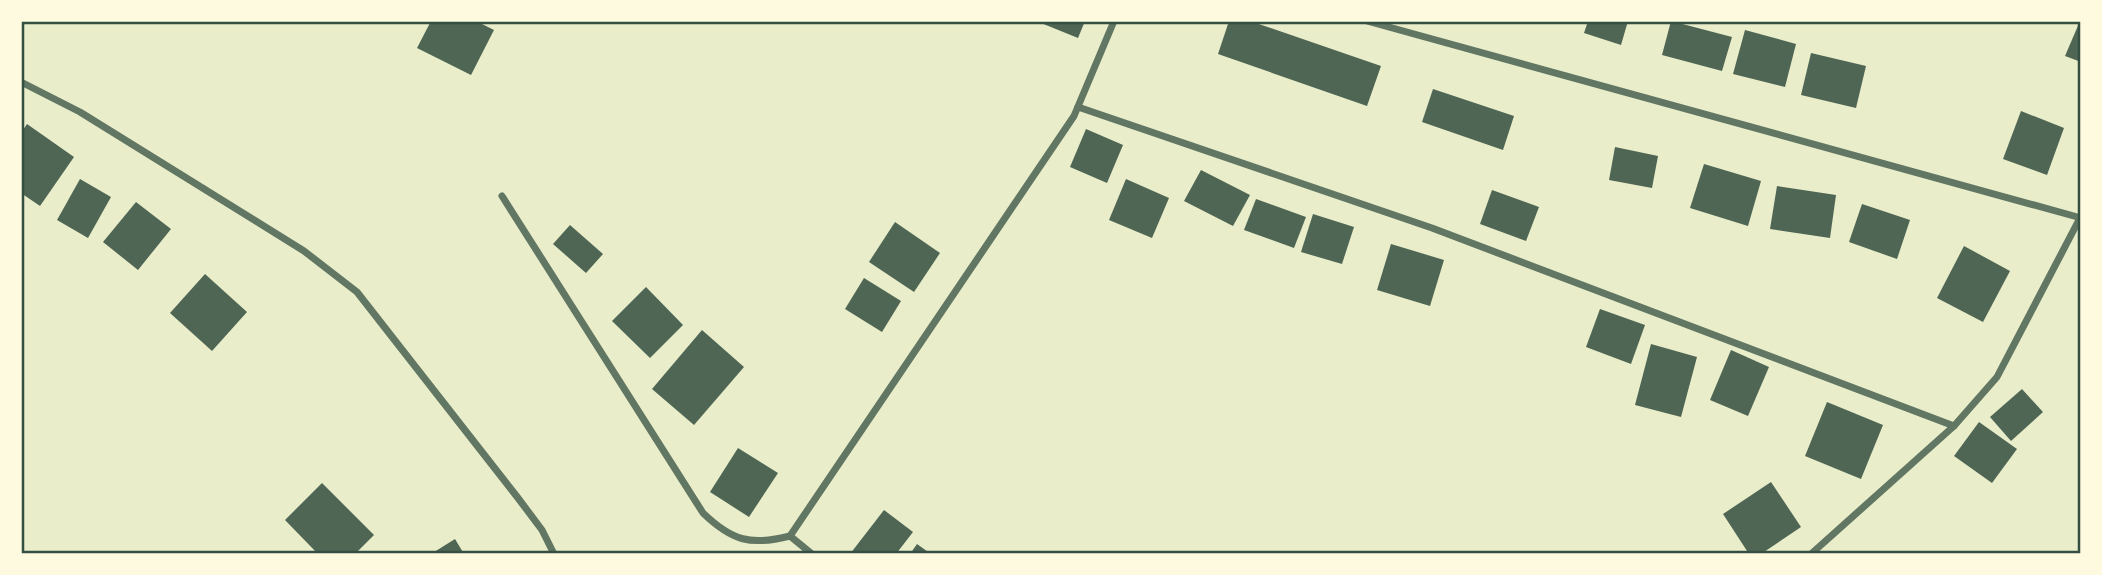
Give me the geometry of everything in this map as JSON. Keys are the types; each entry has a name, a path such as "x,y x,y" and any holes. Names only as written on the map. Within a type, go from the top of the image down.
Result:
{"street":[{"path":"502,197 703,513 719,528 743,541 770,541 790,536 1078,107 1114,21"},
{"path":"1367,21 2081,217 1997,377 1954,426 1811,554"},
{"path":"21,82 80,112 292,243 357,292 518,498 542,530 554,554"},
{"path":"1078,107 1432,228 1954,426"},
{"path":"790,536 811,554"}],"building":[{"path":"431,21 476,21 494,30 471,75 417,48"},
{"path":"1036,21 1085,21 1078,38"},
{"path":"1229,21 1250,21 1381,66 1367,106 1218,54"},
{"path":"1588,21 1628,21 1621,45 1584,33"},
{"path":"1671,21 1732,37 1722,71 1662,55"},
{"path":"2081,21 2081,62 2065,56"},
{"path":"1745,30 1796,44 1785,87 1733,74"},
{"path":"1811,53 1866,66 1856,108 1801,95"},
{"path":"1433,89 1514,116 1503,150 1422,122"},
{"path":"2021,111 2064,128 2047,175 2003,159"},
{"path":"27,124 74,157 40,206 21,193 21,133"},
{"path":"1086,129 1123,145 1107,183 1070,167"},
{"path":"1615,147 1658,156 1652,188 1609,180"},
{"path":"1704,164 1761,181 1748,226 1690,208"},
{"path":"1201,170 1250,195 1233,226 1184,201"},
{"path":"80,179 111,197 88,238 57,220"},
{"path":"1126,179 1169,198 1152,238 1109,220"},
{"path":"1777,186 1836,195 1830,238 1770,229"},
{"path":"1492,190 1539,207 1526,241 1480,224"},
{"path":"1256,199 1306,217 1294,248 1244,230"},
{"path":"136,202 171,229 138,270 103,242"},
{"path":"1862,204 1910,220 1897,259 1849,242"},
{"path":"1313,214 1354,227 1342,264 1301,252"},
{"path":"895,222 940,253 914,292 869,262"},
{"path":"570,225 603,254 586,273 553,244"},
{"path":"1391,244 1444,260 1430,306 1377,290"},
{"path":"1964,246 2010,271 1983,322 1937,298"},
{"path":"205,274 247,312 212,351 170,313"},
{"path":"864,278 901,301 882,332 845,309"},
{"path":"646,287 683,325 650,358 612,321"},
{"path":"1600,309 1645,325 1631,364 1586,347"},
{"path":"702,330 744,367 694,425 652,389"},
{"path":"1651,344 1697,357 1681,417 1635,405"},
{"path":"1731,350 1769,367 1748,416 1710,400"},
{"path":"2022,389 2043,412 2011,441 1990,417"},
{"path":"1827,402 1883,425 1861,479 1805,456"},
{"path":"1979,422 2017,449 1992,483 1954,456"},
{"path":"738,448 778,473 749,517 710,492"},
{"path":"1771,482 1801,527 1761,554 1749,554 1723,514"},
{"path":"322,483 374,535 355,554 318,554 285,520"},
{"path":"884,510 913,532 896,554 850,554"},
{"path":"455,539 464,554 431,554"},
{"path":"917,544 931,554 910,554"}]}
